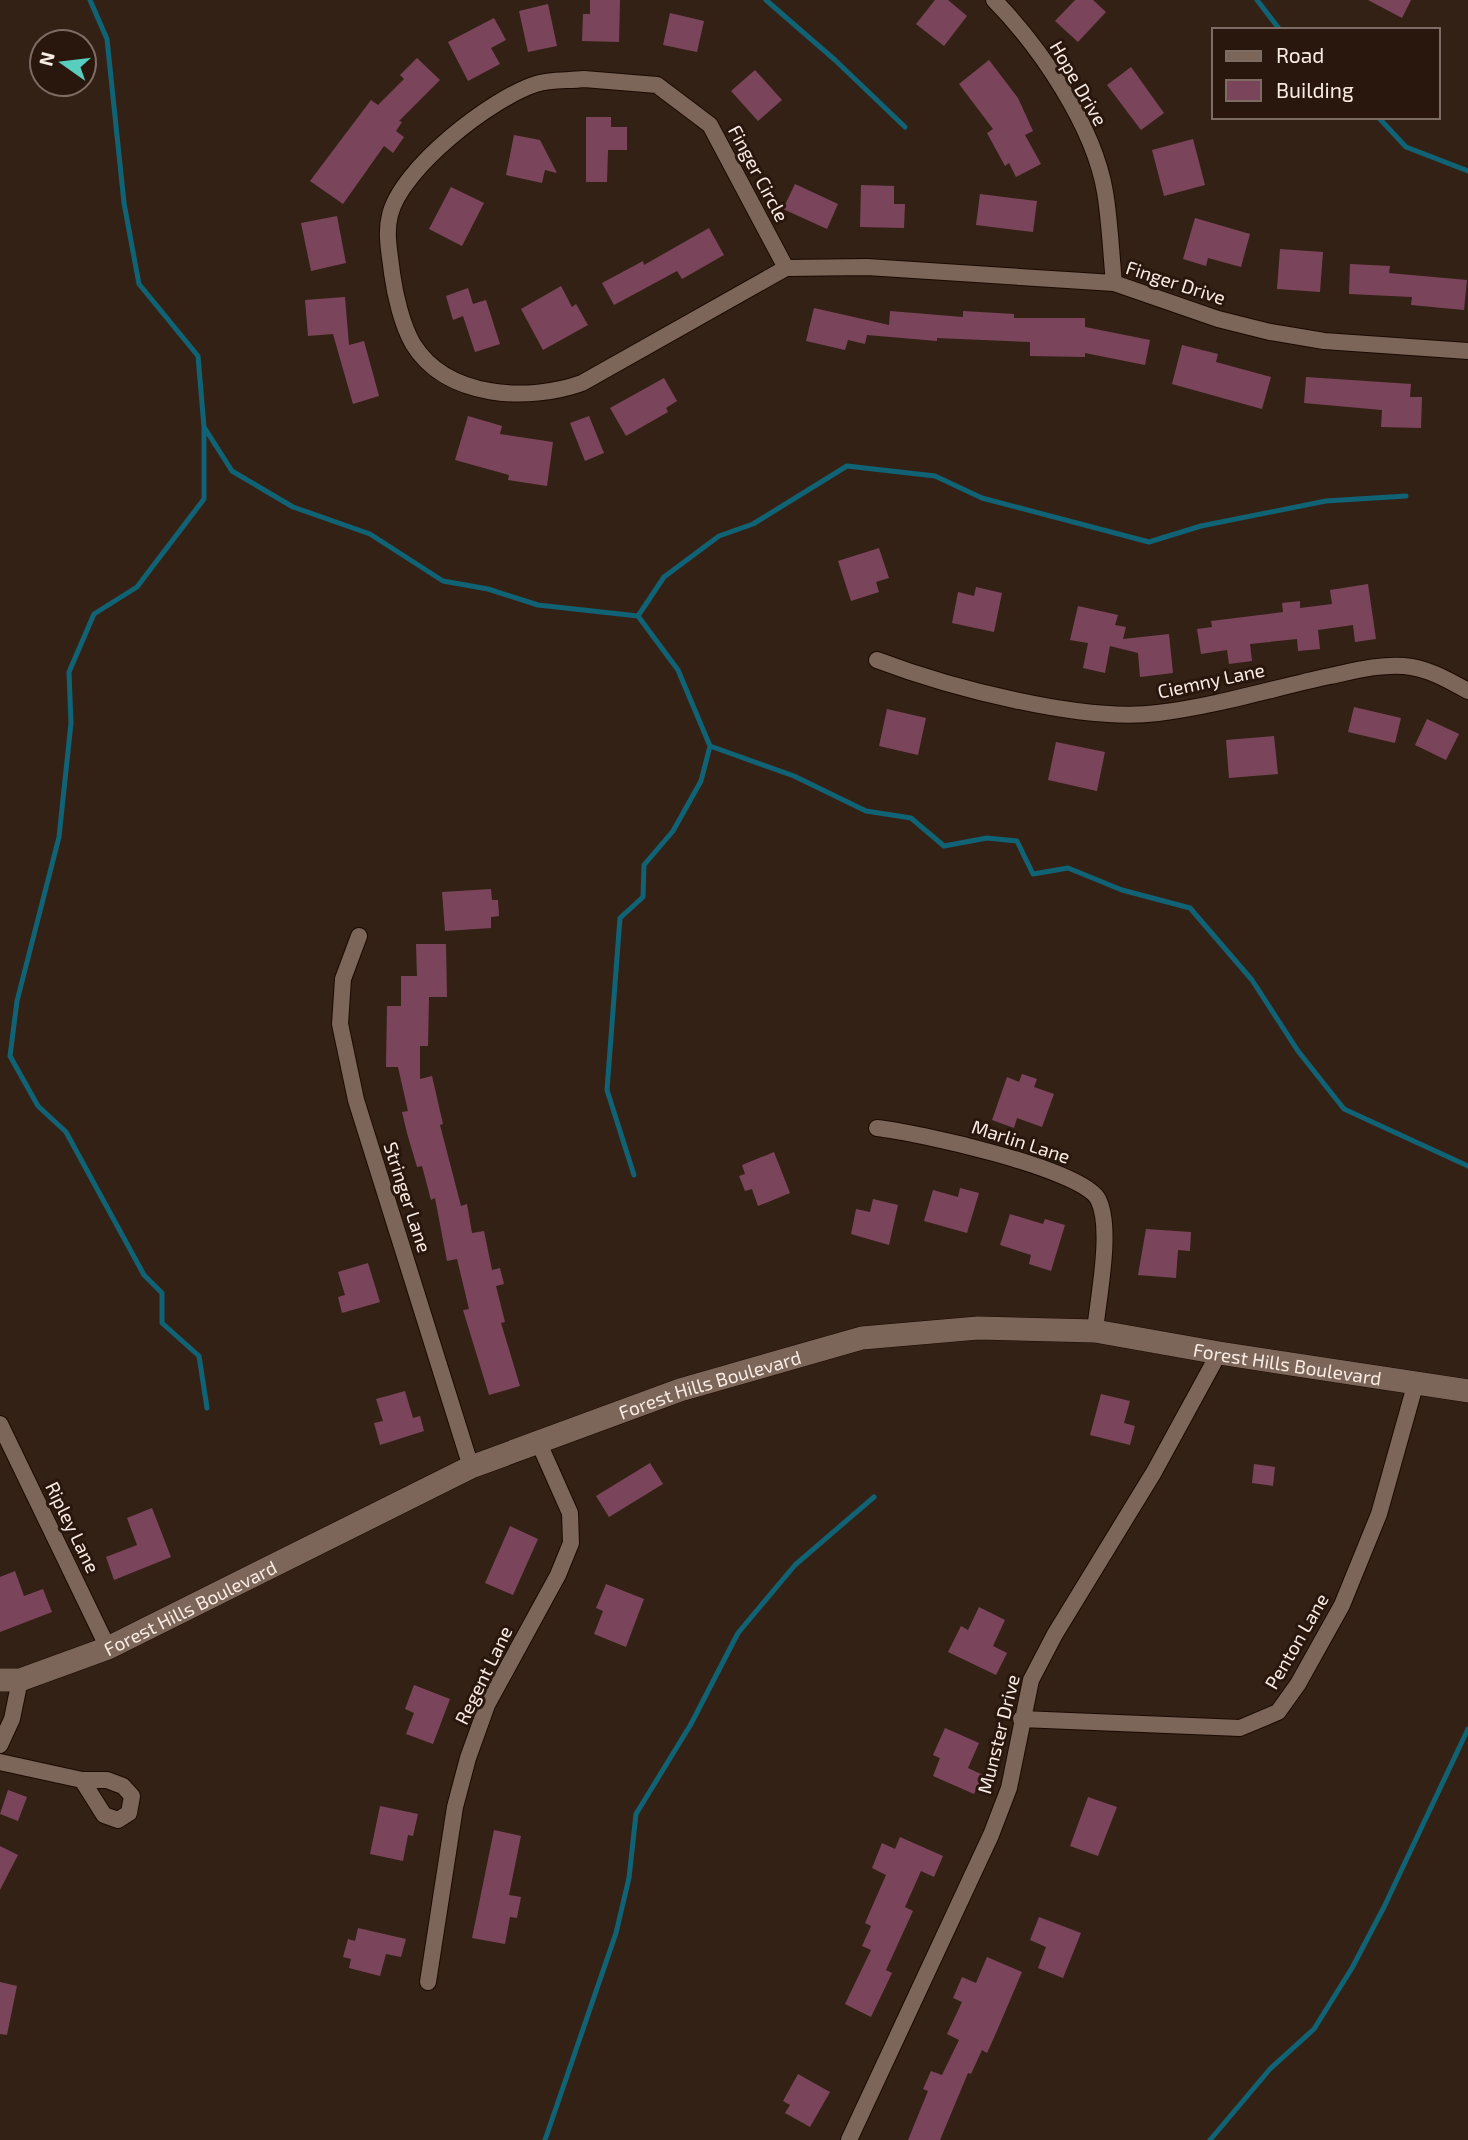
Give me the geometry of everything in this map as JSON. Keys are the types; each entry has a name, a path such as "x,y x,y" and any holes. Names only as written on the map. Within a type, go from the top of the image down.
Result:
{"main road":[{"name":"Forest Hills Boulevard","path":"10,1680 108,1648 471,1467 680,1390 862,1338 978,1328 1095,1331 1468,1391"}],"street":[{"name":"Hope Drive","path":"994,0 1023,30 1074,111 1092,149 1105,191 1114,283"},
{"name":"Finger Circle","path":"584,79 657,85 710,125 786,268 582,383 559,392 512,394 480,389 449,376 429,363 413,344 395,291 387,236 390,213 402,190 440,145 497,102 537,83 584,79"},
{"name":"Finger Drive","path":"786,268 867,267 1114,283 1218,318 1270,332 1324,341 1468,351"},
{"name":"Ciemny Lane","path":"877,660 913,674 978,691 1102,712 1157,713 1365,669 1403,666 1431,671 1468,691"},
{"name":"Stringer Lane","path":"359,936 343,979 340,1024 356,1100 471,1467"},
{"name":"Marlin Lane","path":"877,1128 949,1140 1074,1181 1097,1197 1103,1216 1104,1238 1095,1331"},
{"name":"Munster Drive","path":"849,2140 991,1835 1009,1788 1031,1680 1055,1634 1154,1472 1219,1353"},
{"name":"Penton Lane","path":"1021,1719 1240,1728 1278,1712 1298,1684 1342,1605 1379,1514 1416,1382"},
{"name":"Ripley Lane","path":"0,1424 108,1648"},
{"name":"Regent Lane","path":"428,1982 455,1807 468,1758 487,1705 558,1575 571,1542 570,1513 538,1441"},
{"path":"0,1745 12,1719 10,1680"},
{"path":"0,1762 82,1780"}],"building":[{"path":"590,0 620,0 619,42 582,41 583,14 590,14"},
{"path":"935,0 948,0 967,16 944,46 916,24"},
{"path":"1075,0 1093,0 1106,12 1078,42 1055,21"},
{"path":"1368,0 1411,0 1402,18"},
{"path":"548,4 557,46 528,52 519,11"},
{"path":"670,13 704,21 697,52 663,45"},
{"path":"494,18 506,40 491,48 500,64 468,81 448,42"},
{"path":"417,58 440,80 399,121 402,122 396,131 404,137 393,153 384,146 343,204 310,181 371,100 378,105 404,79 400,75"},
{"path":"989,60 1018,98 1033,131 1025,135 1041,164 1016,177 1009,163 1005,166 987,133 993,129 959,84"},
{"path":"1131,67 1164,113 1141,130 1107,85"},
{"path":"755,70 782,100 758,121 731,91"},
{"path":"586,117 611,117 611,127 627,127 627,150 608,150 607,182 586,182"},
{"path":"514,135 540,140 557,173 545,170 542,183 506,175"},
{"path":"1193,139 1205,185 1164,196 1152,150"},
{"path":"795,184 838,204 827,229 783,209"},
{"path":"861,185 894,186 894,204 905,204 904,228 860,227"},
{"path":"451,187 484,203 462,246 429,229"},
{"path":"980,194 1037,201 1033,232 976,225"},
{"path":"337,216 346,263 311,271 301,223"},
{"path":"1195,218 1250,234 1241,267 1208,258 1206,266 1183,259"},
{"path":"709,228 724,255 682,279 677,271 614,305 602,283 643,261 644,265"},
{"path":"1280,249 1323,252 1320,292 1277,289"},
{"path":"1350,264 1390,266 1389,273 1467,280 1464,310 1411,305 1412,297 1349,294"},
{"path":"561,286 572,307 576,304 588,325 543,350 521,309"},
{"path":"468,288 473,304 486,300 500,344 475,352 463,316 453,320 446,296"},
{"path":"345,297 349,345 364,341 379,396 353,404 333,334 308,336 305,300"},
{"path":"814,308 889,325 890,311 963,317 963,311 1014,314 1014,318 1085,318 1085,327 1150,340 1145,365 1085,353 1085,357 1030,356 1030,342 937,338 937,341 867,335 865,344 848,340 845,350 806,341"},
{"path":"1182,345 1218,354 1216,362 1271,377 1262,409 1172,384"},
{"path":"1306,377 1411,384 1410,397 1422,397 1421,428 1381,427 1382,410 1304,403"},
{"path":"664,378 677,401 666,408 668,412 626,436 610,408"},
{"path":"468,416 502,426 500,434 553,442 547,486 508,480 509,475 455,460"},
{"path":"589,416 604,453 585,461 570,423"},
{"path":"879,548 889,578 876,582 879,592 851,601 838,561"},
{"path":"1368,584 1376,639 1355,642 1353,625 1318,630 1320,649 1298,651 1297,639 1250,644 1252,661 1229,664 1227,650 1201,654 1197,629 1212,627 1211,621 1283,612 1282,603 1300,601 1300,608 1332,604 1330,590"},
{"path":"976,587 1002,593 994,632 952,623 958,592 974,596"},
{"path":"1078,606 1118,615 1115,625 1126,627 1123,639 1169,634 1173,673 1140,677 1138,653 1110,646 1105,673 1083,668 1088,643 1070,640"},
{"path":"1354,707 1401,718 1395,743 1348,732"},
{"path":"887,709 926,718 918,755 879,746"},
{"path":"1427,719 1459,734 1446,760 1415,745"},
{"path":"1274,736 1278,774 1229,778 1226,740"},
{"path":"1056,742 1105,752 1097,791 1048,780"},
{"path":"491,889 492,900 498,900 499,916 491,917 491,928 445,931 442,892"},
{"path":"416,944 446,944 447,997 429,997 428,1046 420,1046 420,1079 432,1076 443,1124 440,1125 461,1206 467,1204 472,1233 484,1231 492,1270 500,1268 504,1284 496,1286 505,1322 501,1323 520,1386 489,1395 463,1310 469,1309 457,1259 447,1261 435,1198 431,1200 422,1166 417,1167 407,1133 402,1112 408,1111 398,1067 386,1067 387,1006 401,1006 401,976 417,976"},
{"path":"1022,1074 1037,1079 1034,1087 1054,1094 1042,1127 1017,1118 1014,1128 992,1120 1007,1077 1019,1082"},
{"path":"774,1152 790,1193 758,1206 752,1189 745,1191 739,1176 745,1174 742,1165"},
{"path":"960,1188 979,1193 967,1233 924,1221 933,1190 958,1197"},
{"path":"873,1199 898,1205 889,1245 851,1234 856,1209 870,1212"},
{"path":"1010,1214 1043,1224 1045,1219 1065,1225 1051,1271 1029,1264 1031,1255 1000,1245"},
{"path":"1146,1229 1191,1232 1190,1251 1178,1250 1176,1278 1138,1275"},
{"path":"368,1263 380,1302 342,1313 338,1297 345,1295 338,1272"},
{"path":"405,1391 413,1418 420,1416 424,1431 380,1445 374,1423 383,1421 376,1399"},
{"path":"1101,1394 1130,1401 1124,1423 1135,1426 1130,1445 1090,1435"},
{"path":"650,1463 663,1484 609,1517 596,1496"},
{"path":"1254,1464 1275,1467 1273,1486 1252,1483"},
{"path":"152,1508 171,1557 114,1580 106,1557 137,1545 127,1518"},
{"path":"510,1526 538,1539 513,1595 485,1583"},
{"path":"15,1571 24,1596 43,1589 52,1612 0,1632 0,1577"},
{"path":"606,1584 644,1599 626,1647 594,1634 603,1611 596,1608"},
{"path":"979,1607 1005,1620 993,1646 1007,1653 996,1675 948,1652 961,1626 968,1630"},
{"path":"414,1685 450,1699 433,1744 406,1734 414,1713 405,1709"},
{"path":"945,1728 979,1743 968,1768 983,1775 974,1794 933,1776 940,1758 933,1755"},
{"path":"8,1790 27,1797 18,1821 0,1814"},
{"path":"1088,1797 1117,1807 1098,1856 1070,1846"},
{"path":"380,1806 418,1814 413,1836 408,1835 403,1861 370,1854"},
{"path":"494,1830 521,1836 509,1895 521,1897 517,1918 510,1917 505,1944 472,1938"},
{"path":"900,1837 943,1856 934,1877 921,1871 905,1907 913,1911 886,1970 892,1973 871,2017 845,2004 871,1950 862,1946 871,1926 865,1923 886,1875 872,1868 882,1843 895,1849"},
{"path":"0,1846 18,1855 0,1890"},
{"path":"1039,1917 1081,1933 1063,1978 1038,1968 1046,1947 1030,1940"},
{"path":"358,1928 406,1939 401,1957 386,1954 380,1976 349,1968 351,1959 343,1957 348,1939 355,1941"},
{"path":"987,1957 1022,1972 996,2033 987,2053 982,2050 971,2074 968,2073 940,2140 908,2140 928,2091 923,2089 931,2071 942,2075 959,2040 947,2034 962,2002 953,1998 962,1977 976,1983"},
{"path":"0,1982 17,1986 7,2035 0,2034"},
{"path":"798,2074 830,2092 810,2127 785,2113 790,2105 783,2101"}],"waterway":[{"path":"90,0 107,39 124,203 139,284 198,356 204,427 232,471 293,507 370,534 443,581 488,589 538,605 638,616 678,670 710,746 794,776 866,811 911,818 944,846 987,838 1017,841 1033,874 1068,868 1122,890 1190,908 1252,980 1298,1051 1344,1109 1468,1166"},
{"path":"766,0 835,60 905,127"},
{"path":"1257,0 1278,28"},
{"path":"1380,119 1406,147 1468,171"},
{"path":"204,427 204,499 137,587 94,614 69,672 71,723 59,837 17,1001 10,1056 38,1106 66,1132 144,1275 162,1293 162,1323 199,1356 207,1408"},
{"path":"638,616 664,577 719,536 753,524 847,466 935,476 982,498 1149,542 1201,526 1326,501 1406,496"},
{"path":"634,1175 607,1090 620,918 643,897 644,865 673,831 701,781 710,746"},
{"path":"545,2140 616,1933 629,1878 636,1814 691,1724 738,1633 795,1565 874,1497"},
{"path":"1210,2140 1270,2069 1314,2029 1352,1968 1384,1907 1468,1729"}]}
